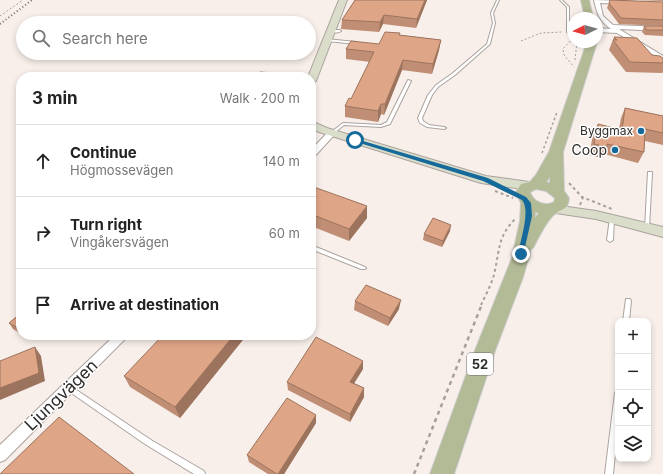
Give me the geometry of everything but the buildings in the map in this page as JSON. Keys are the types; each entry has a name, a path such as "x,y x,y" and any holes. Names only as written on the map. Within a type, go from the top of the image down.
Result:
{"main road":[{"path":"583,12 584,0"},
{"path":"584,0 587,12"},
{"name":"52","path":"442,474 478,369 521,254 529,216 522,197 543,176 550,160 556,152 578,67 581,48"},
{"name":"52","path":"578,67 589,48"},
{"name":"52","path":"521,254 542,220 552,209 562,204 562,190 556,152"},
{"path":"522,197 547,187 562,190"},
{"path":"522,197 538,208 552,209"}],"street":[{"path":"315,72 343,0"},
{"path":"632,2 597,0 600,16 612,27 663,59"},
{"path":"612,27 663,29"},
{"path":"603,30 618,31"},
{"path":"316,126 332,133 486,180 522,197"},
{"path":"316,150 332,133"},
{"path":"562,190 581,201 616,214 647,228 663,232"},
{"path":"552,209 616,214"},
{"name":"Ljungvägen","path":"0,454 118,340"}],"lane":[{"path":"444,128 428,126 421,122 420,118 424,108 437,86 454,74 488,44 494,22 492,13 498,0"},
{"path":"561,0 568,7 568,12"},
{"path":"330,31 340,31"},
{"path":"327,40 363,44"},
{"path":"332,133 343,124 381,126 389,122 409,81"},
{"path":"647,228 650,173"},
{"path":"610,240 616,214"},
{"path":"316,249 364,268"},
{"path":"626,318 628,301"},
{"path":"68,387 148,442 201,474"},
{"path":"609,474 615,420"}],"path":[{"path":"0,16 23,0"},
{"path":"521,41 541,33 567,32"},
{"path":"567,45 563,49 564,55 578,67"},
{"path":"577,48 578,67"},
{"path":"540,159 558,108"},
{"path":"562,190 581,201 598,204 616,214"},
{"path":"414,474 495,271 496,255 505,230 514,221 522,197"}],"railway":[{"path":"0,24 32,0"}],"place":[{"name":"Byggmax","path":"641,131"},
{"name":"Coop","path":"615,150"}],"route":[{"path":"355,140 486,180 524,198 528,203 529,216 521,254"}]}
